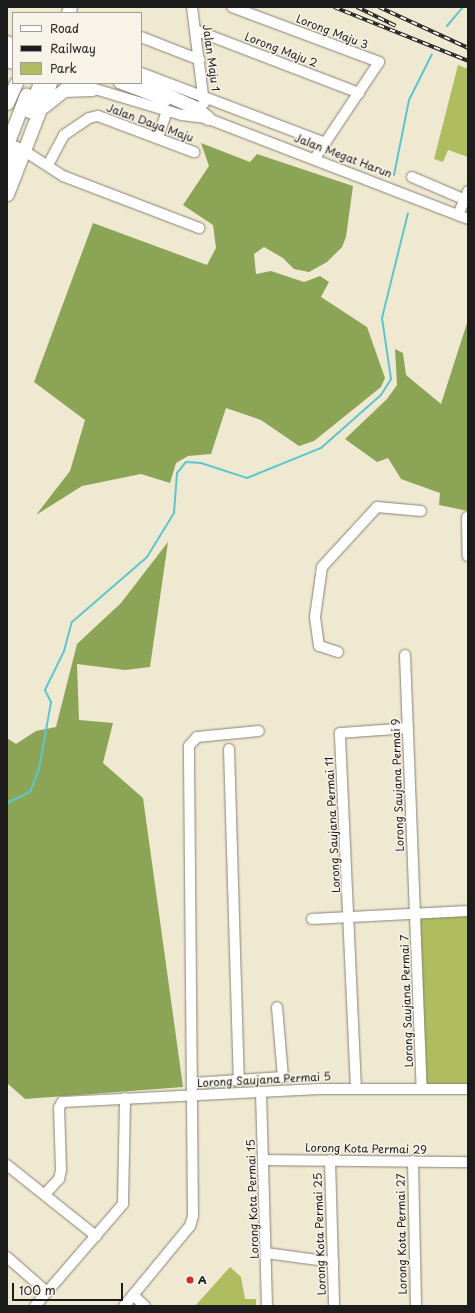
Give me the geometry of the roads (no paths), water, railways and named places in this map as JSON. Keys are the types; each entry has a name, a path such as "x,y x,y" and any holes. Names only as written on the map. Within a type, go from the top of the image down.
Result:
{"main road":[{"path":"7,103 16,84"},
{"path":"7,144 31,84"},
{"path":"7,168 40,84"},
{"path":"7,194 36,115 50,84"},
{"path":"142,84 205,115"},
{"path":"36,115 55,94 92,89"}],"street":[{"name":"Jalan Maju 1","path":"192,7 205,98 205,115"},
{"name":"Lorong Maju 3","path":"232,7 379,62 359,93"},
{"name":"Lorong Maju 2","path":"195,30 359,93"},
{"path":"142,37 200,60"},
{"name":"Jalan Megat Harun","path":"142,73 325,143"},
{"name":"Jalan Megat Harun","path":"78,84 167,111 205,115"},
{"name":"Jalan Megat Harun","path":"122,84 205,115 468,219"},
{"path":"315,158 359,93"},
{"path":"158,137 167,111"},
{"name":"Jalan Daya Maju","path":"48,165 64,135 89,118 98,116 158,137 194,152"},
{"path":"23,150 63,176 199,228"},
{"path":"412,177 467,197 458,215"},
{"path":"338,652 319,646 315,617 322,567 378,507 421,511"},
{"path":"466,517 468,556"},
{"name":"Lorong Saujana Permai 9","path":"405,656 416,914"},
{"name":"Lorong Saujana Permai 11","path":"356,1089 340,733 408,728"},
{"path":"124,1306 190,1226 194,1083 189,746 197,737 259,731"},
{"path":"229,749 239,1080"},
{"path":"312,919 468,911"},
{"name":"Lorong Saujana Permai 7","path":"416,914 422,1089"},
{"path":"194,1083 283,1077 277,1007"},
{"name":"Lorong Saujana Permai 5","path":"45,1194 59,1179 61,1170 59,1108 62,1102 261,1092 468,1088"},
{"name":"Lorong Kota Permai 15","path":"261,1092 267,1306"},
{"path":"35,1306 96,1236 125,1196 125,1098"},
{"name":"Lorong Kota Permai 29","path":"264,1160 468,1162"},
{"name":"Lorong Kota Permai 25","path":"330,1160 334,1306"},
{"name":"Lorong Kota Permai 27","path":"413,1161 416,1306"},
{"path":"7,1165 96,1236"},
{"path":"266,1253 333,1262"},
{"path":"7,1257 47,1292"},
{"path":"133,1295 146,1306"}],"waterway":[{"path":"447,26 463,7"},
{"path":"394,175 409,100 432,54"},
{"path":"7,803 30,792 39,769 51,702 45,690 64,651 72,622 147,557 174,513 177,473 186,462 201,463 247,478 321,448 381,395 391,379 382,318 408,213"}],"railway":[{"path":"334,7 468,61"},
{"path":"357,7 396,26"},
{"path":"379,7 468,48"}],"place":[{"name":"A","path":"190,1280"}]}
